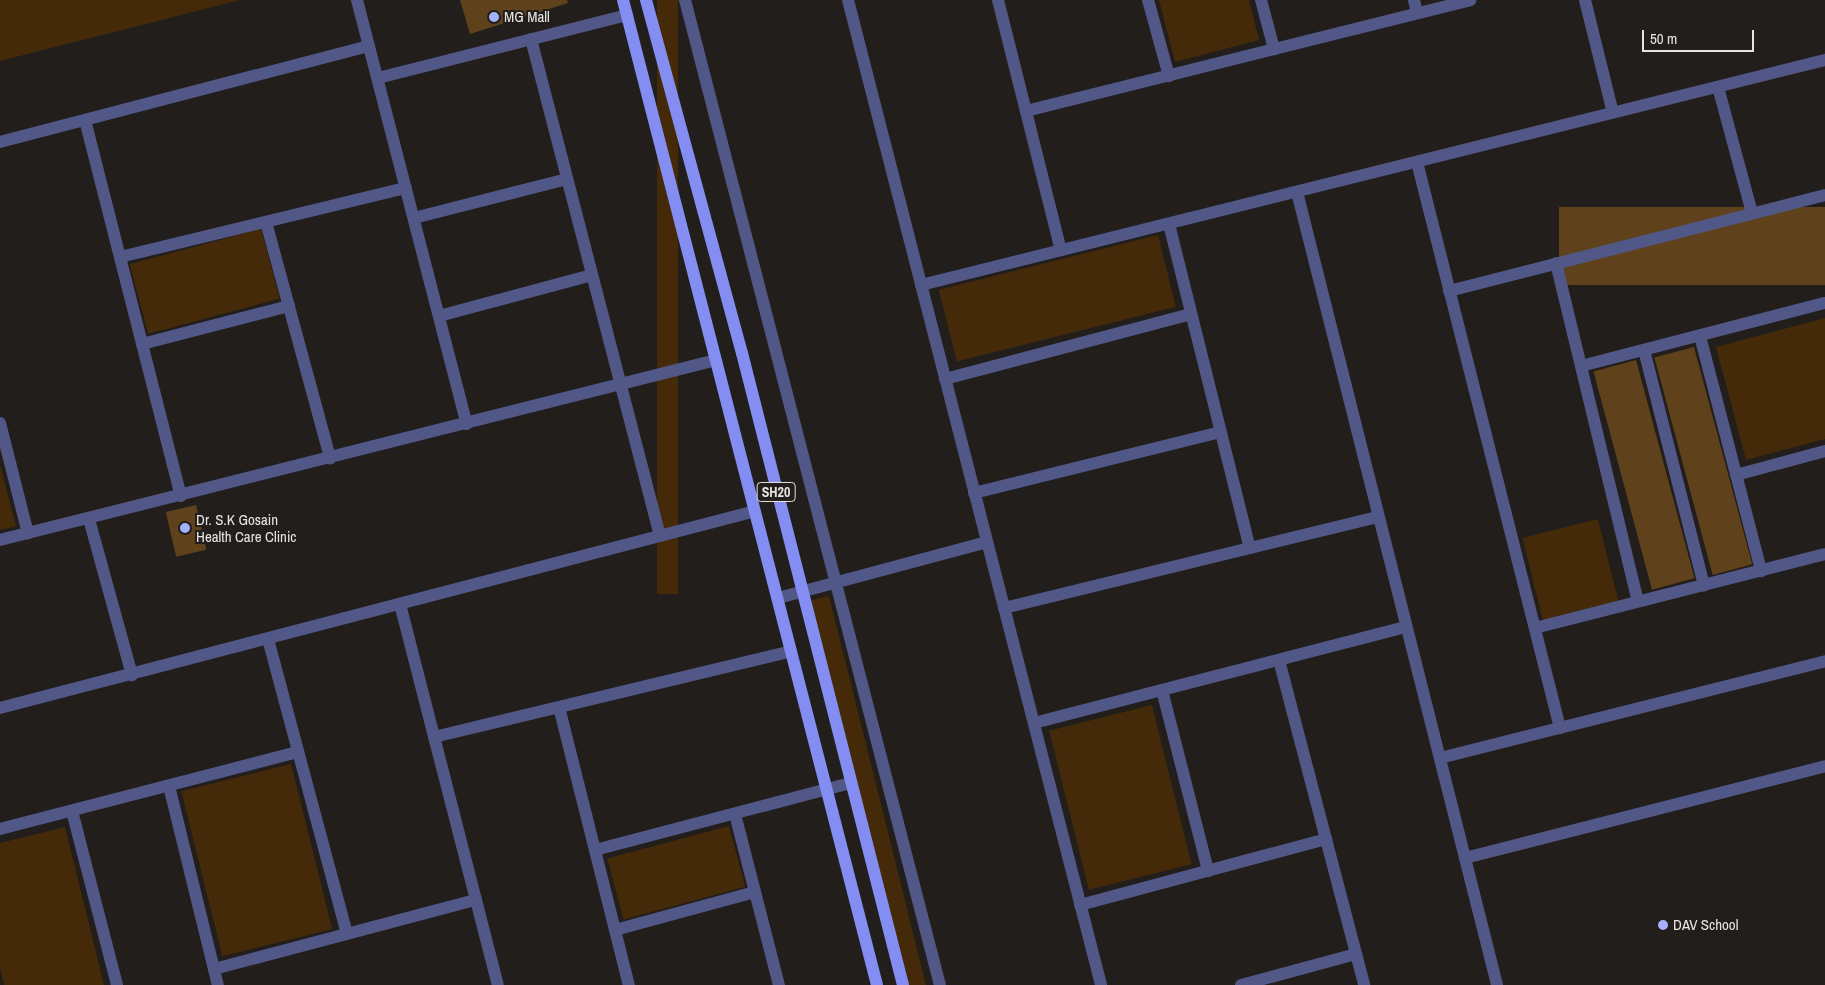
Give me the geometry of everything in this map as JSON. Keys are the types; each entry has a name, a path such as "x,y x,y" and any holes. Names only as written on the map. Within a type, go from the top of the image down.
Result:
{"main road":[{"name":"SH20","path":"624,0 877,985"},
{"name":"SH20","path":"646,0 742,353 801,591 903,985"}],"street":[{"path":"358,0 467,424"},
{"path":"685,0 834,583 940,985"},
{"path":"848,0 1101,985"},
{"path":"998,0 1061,250"},
{"path":"1148,0 1168,76"},
{"path":"1261,0 1274,49"},
{"path":"1414,0 1417,13"},
{"path":"1026,111 1470,0"},
{"path":"1585,0 1613,113"},
{"path":"378,78 627,15"},
{"path":"531,40 660,536"},
{"path":"0,142 369,46"},
{"path":"921,284 1825,60"},
{"path":"1718,86 1752,213"},
{"path":"85,120 181,496"},
{"path":"1417,162 1560,728"},
{"path":"414,218 567,179"},
{"path":"120,257 406,188"},
{"path":"1297,192 1497,985"},
{"path":"1449,291 1825,195"},
{"path":"266,222 330,458"},
{"path":"1169,224 1250,548"},
{"path":"1556,263 1638,602"},
{"path":"439,316 592,275"},
{"path":"1581,366 1825,303"},
{"path":"142,344 289,306"},
{"path":"945,379 1192,314"},
{"path":"1700,336 1761,571"},
{"path":"1644,350 1704,585"},
{"path":"0,540 716,360"},
{"path":"0,423 28,534"},
{"path":"974,493 1221,432"},
{"path":"1736,475 1825,452"},
{"path":"0,708 755,511"},
{"path":"1004,608 1378,517"},
{"path":"89,519 132,675"},
{"path":"778,598 987,542"},
{"path":"1534,628 1825,554"},
{"path":"400,604 498,985"},
{"path":"1034,724 1406,627"},
{"path":"268,639 346,934"},
{"path":"434,737 791,650"},
{"path":"1279,660 1364,985"},
{"path":"1440,758 1825,661"},
{"path":"1162,690 1208,871"},
{"path":"559,707 629,985"},
{"path":"0,829 298,752"},
{"path":"1465,858 1825,766"},
{"path":"595,850 851,783"},
{"path":"169,786 218,985"},
{"path":"72,811 117,985"},
{"path":"735,814 780,985"},
{"path":"1080,905 1326,838"},
{"path":"615,930 756,892"},
{"path":"214,969 476,900"},
{"path":"1241,985 1356,954"}],"shaded area":[{"path":"0,0 240,0 0,61"},
{"path":"657,0 678,0 678,594 657,594"},
{"path":"1159,0 1249,0 1259,40 1175,62"},
{"path":"261,229 280,299 148,334 130,264"},
{"path":"1158,235 1176,307 957,361 939,290"},
{"path":"1825,318 1825,439 1746,460 1716,347"},
{"path":"0,464 16,526 0,530"},
{"path":"1598,519 1619,601 1543,620 1522,538"},
{"path":"829,596 926,985 906,985 811,601"},
{"path":"1152,705 1192,864 1089,890 1049,731"},
{"path":"291,764 332,929 222,956 181,791"},
{"path":"729,826 745,887 624,919 607,859"},
{"path":"65,827 104,985 4,985 0,968 0,843"}],"building":[{"name":"MG Mall","path":"460,0 567,0 568,3 470,34"},
{"path":"1559,207 1825,207 1825,285 1559,285"},
{"path":"1694,347 1752,564 1713,575 1654,358"},
{"path":"1636,360 1694,578 1652,590 1593,371"},
{"path":"196,505 206,550 176,557 166,512"}],"place":[{"name":"MG Mall","path":"494,17"},
{"name":"Dr. S.K Gosain Health Care Clinic","path":"185,528"},
{"name":"DAV School","path":"1663,925"}]}
